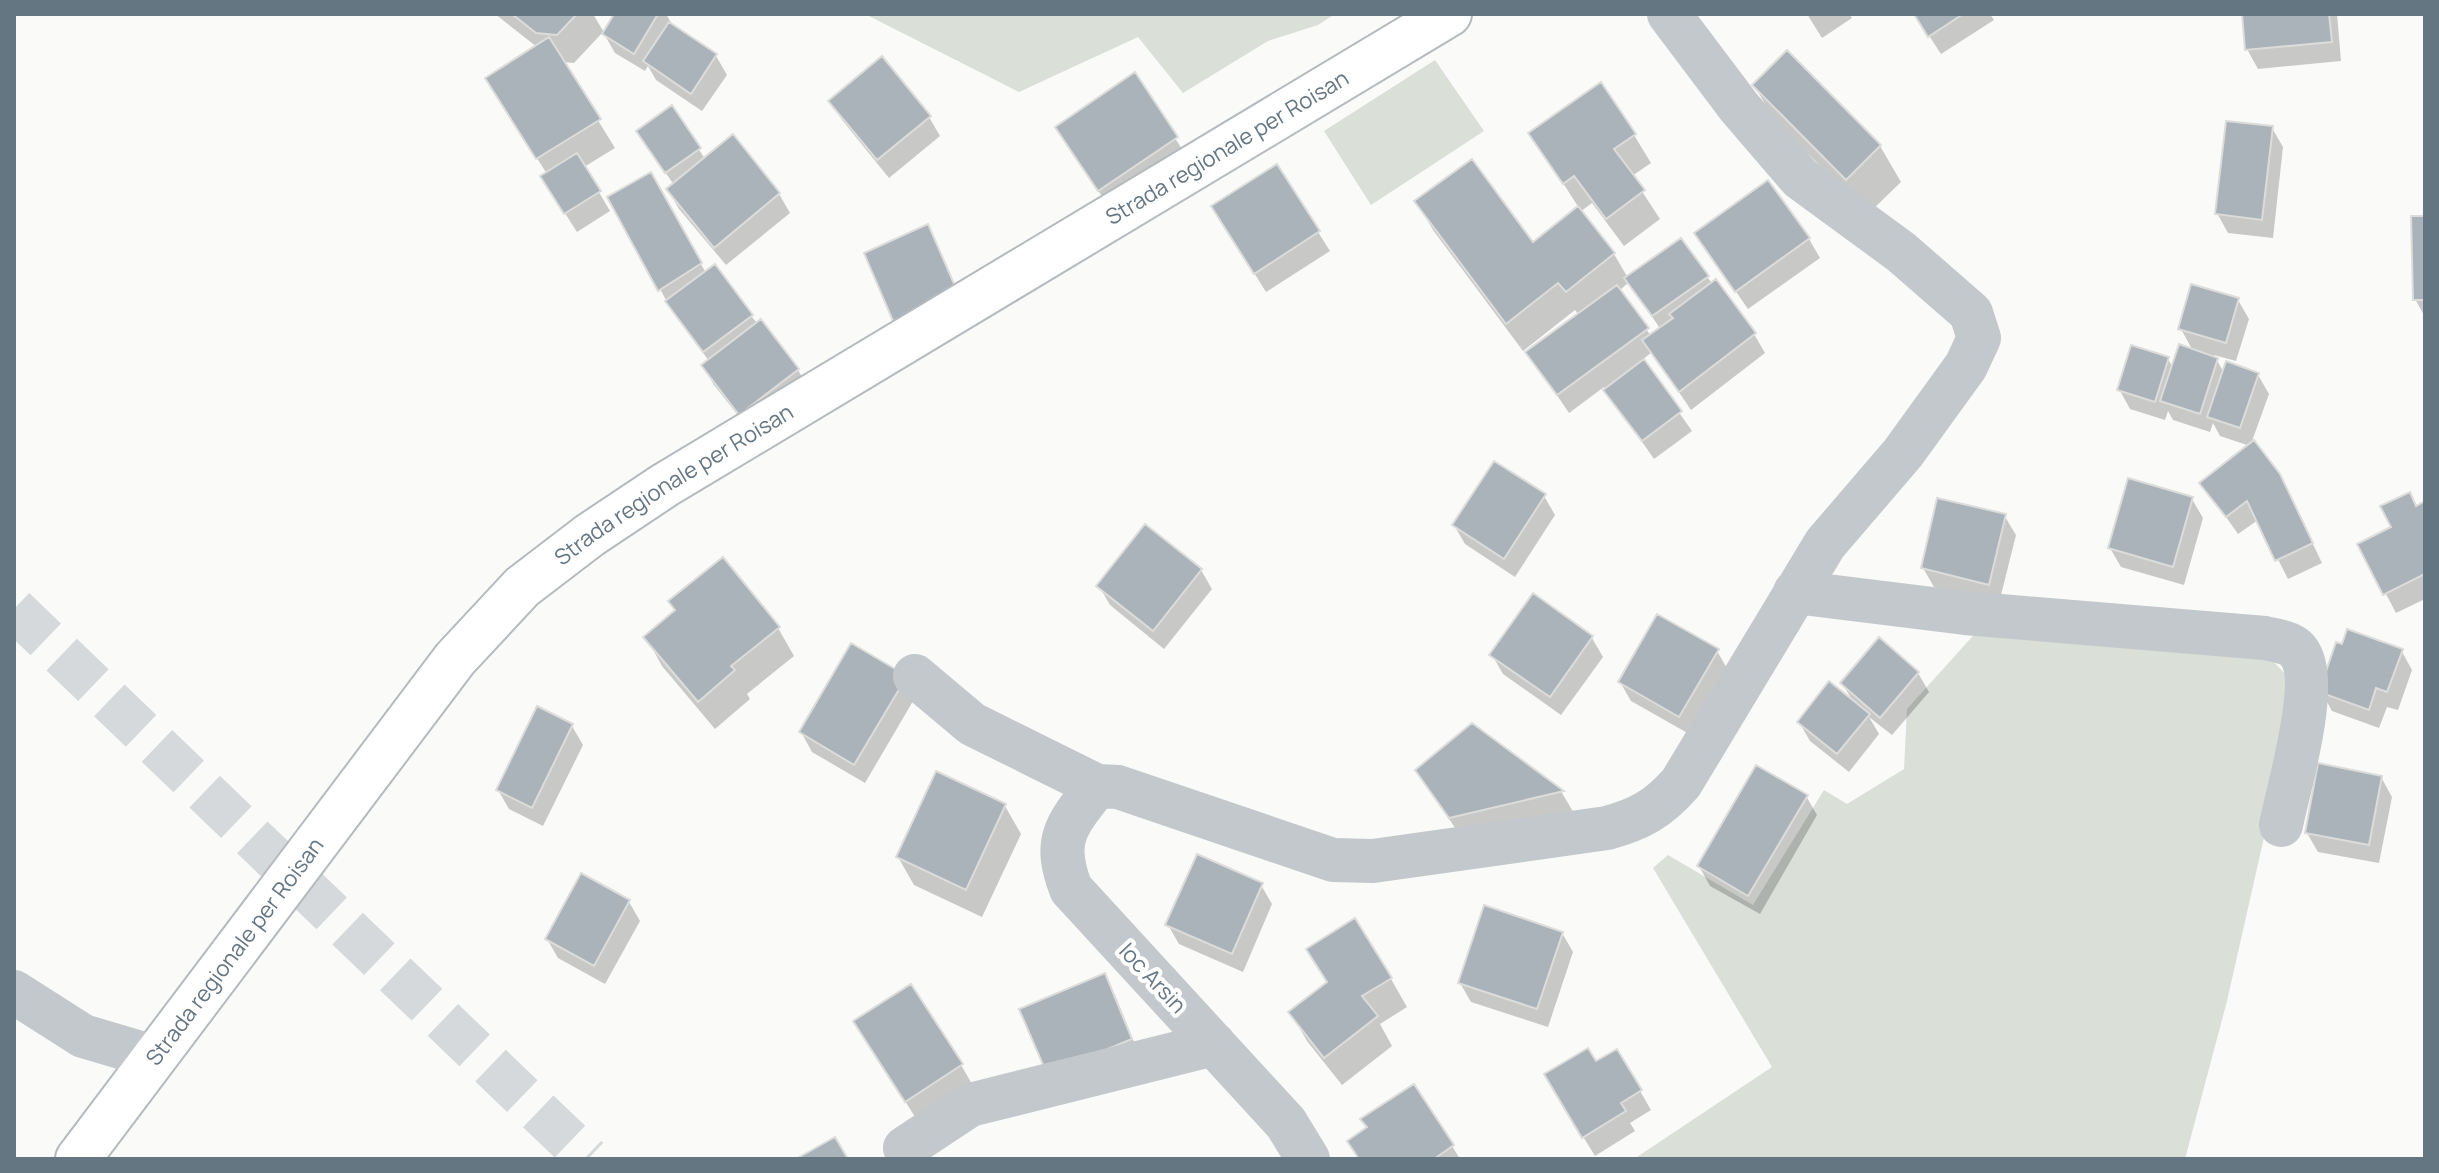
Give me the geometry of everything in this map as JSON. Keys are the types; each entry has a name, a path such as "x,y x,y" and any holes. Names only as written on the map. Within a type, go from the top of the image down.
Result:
{"main road":[{"name":"Strada regionale per Roisan","path":"78,1159 445,670 522,587 590,535 665,485 1449,14"}],"street":[{"path":"915,676 972,724 1097,786 1118,787 1333,860 1373,861 1607,828 1641,819 1660,807 1681,783 1825,544 1903,453 1966,366 1979,338 1971,313 1901,252 1800,178 1739,107 1669,14"},
{"path":"1795,592 1965,613 2265,638 2294,647 2304,663 2308,688 2281,825"},
{"name":"loc Arsin","path":"1097,786 1061,838 1061,862 1071,889 1286,1123 1308,1159"},
{"path":"14,992 83,1036 154,1057"},
{"path":"905,1148 970,1105 1214,1044"}],"shaded area":[{"path":"865,14 1335,14 1318,25 1268,41 1183,93 1138,37 1019,92"},
{"path":"1435,60 1484,131 1371,205 1324,131"},
{"path":"1980,628 2266,654 2298,687 2227,1001 2185,1159 1634,1159 1772,1067 1653,868 1668,855 1753,905 1824,790 1847,804 1904,769 1907,709"}],"building":[{"path":"512,14 577,14 557,35 536,33"},
{"path":"614,14 658,14 634,54 602,34"},
{"path":"1914,14 1963,14 1928,37"},
{"path":"2242,14 2329,14 2332,42 2245,50"},
{"path":"669,22 717,54 691,94 643,61"},
{"path":"549,37 601,119 536,159 485,78"},
{"path":"1787,50 1881,145 1846,180 1752,85"},
{"path":"882,56 931,116 877,160 828,101"},
{"path":"1135,72 1178,137 1098,191 1055,127"},
{"path":"1601,82 1636,134 1614,149 1645,190 1606,219 1574,176 1563,184 1528,133"},
{"path":"672,105 701,148 665,173 636,131"},
{"path":"2226,121 2273,126 2262,220 2215,214"},
{"path":"733,134 780,193 714,248 666,189"},
{"path":"577,153 601,191 564,214 540,176"},
{"path":"1472,159 1533,242 1578,206 1615,253 1566,292 1558,283 1506,324 1414,201"},
{"path":"1277,164 1320,231 1254,274 1211,206"},
{"path":"651,172 702,263 658,291 607,197"},
{"path":"1768,180 1810,238 1735,292 1694,233"},
{"path":"2411,216 2425,216 2425,300 2413,300"},
{"path":"928,224 958,293 893,321 864,253"},
{"path":"1681,238 1709,276 1652,316 1624,278"},
{"path":"715,264 753,315 703,352 665,301"},
{"path":"1716,279 1756,333 1679,392 1642,340 1673,318 1669,314"},
{"path":"2191,284 2239,298 2226,343 2178,329"},
{"path":"1617,285 1649,328 1557,395 1525,352"},
{"path":"761,319 799,369 739,415 701,365"},
{"path":"2179,344 2218,358 2200,414 2160,401"},
{"path":"2131,345 2169,357 2155,402 2117,390"},
{"path":"1644,359 1682,411 1642,441 1603,390"},
{"path":"2226,361 2259,373 2240,428 2207,417"},
{"path":"2254,440 2280,474 2313,543 2275,561 2247,501 2226,517 2199,483"},
{"path":"1494,461 1546,494 1504,559 1452,525"},
{"path":"2128,478 2193,497 2173,567 2108,548"},
{"path":"2410,492 2416,506 2425,501 2425,574 2383,595 2357,544 2391,527 2380,506"},
{"path":"1937,498 2006,514 1989,585 1921,568"},
{"path":"1145,524 1202,569 1153,631 1096,586"},
{"path":"723,557 780,627 731,666 735,670 698,702 643,637 675,610 668,601"},
{"path":"1533,593 1593,636 1550,697 1489,655"},
{"path":"1657,614 1719,649 1679,717 1618,682"},
{"path":"2347,629 2403,649 2387,692 2376,688 2369,710 2319,692 2336,642 2342,644"},
{"path":"1879,637 1919,672 1880,718 1840,683"},
{"path":"851,643 907,676 854,765 799,732"},
{"path":"1829,681 1870,714 1837,754 1797,722"},
{"path":"537,706 573,724 532,808 496,790"},
{"path":"1472,723 1564,791 1449,818 1415,770"},
{"path":"2318,763 2382,776 2369,845 2305,833"},
{"path":"1756,765 1808,795 1748,896 1697,866"},
{"path":"936,771 1006,804 966,890 896,857"},
{"path":"1197,854 1263,883 1232,954 1165,925"},
{"path":"581,873 630,900 594,966 545,939"},
{"path":"1484,905 1563,932 1537,1009 1458,983"},
{"path":"1355,918 1392,978 1362,996 1378,1016 1324,1058 1288,1012 1327,982 1306,949"},
{"path":"1105,973 1132,1039 1047,1074 1019,1009"},
{"path":"911,984 963,1064 905,1102 853,1021"},
{"path":"1588,1048 1596,1061 1617,1049 1642,1090 1621,1103 1626,1111 1582,1138 1544,1074"},
{"path":"1414,1084 1454,1145 1434,1159 1359,1159 1347,1141 1367,1127 1360,1119"},
{"path":"835,1137 848,1159 796,1159"}],"tunnel":[{"path":"14,609 588,1159"}]}
